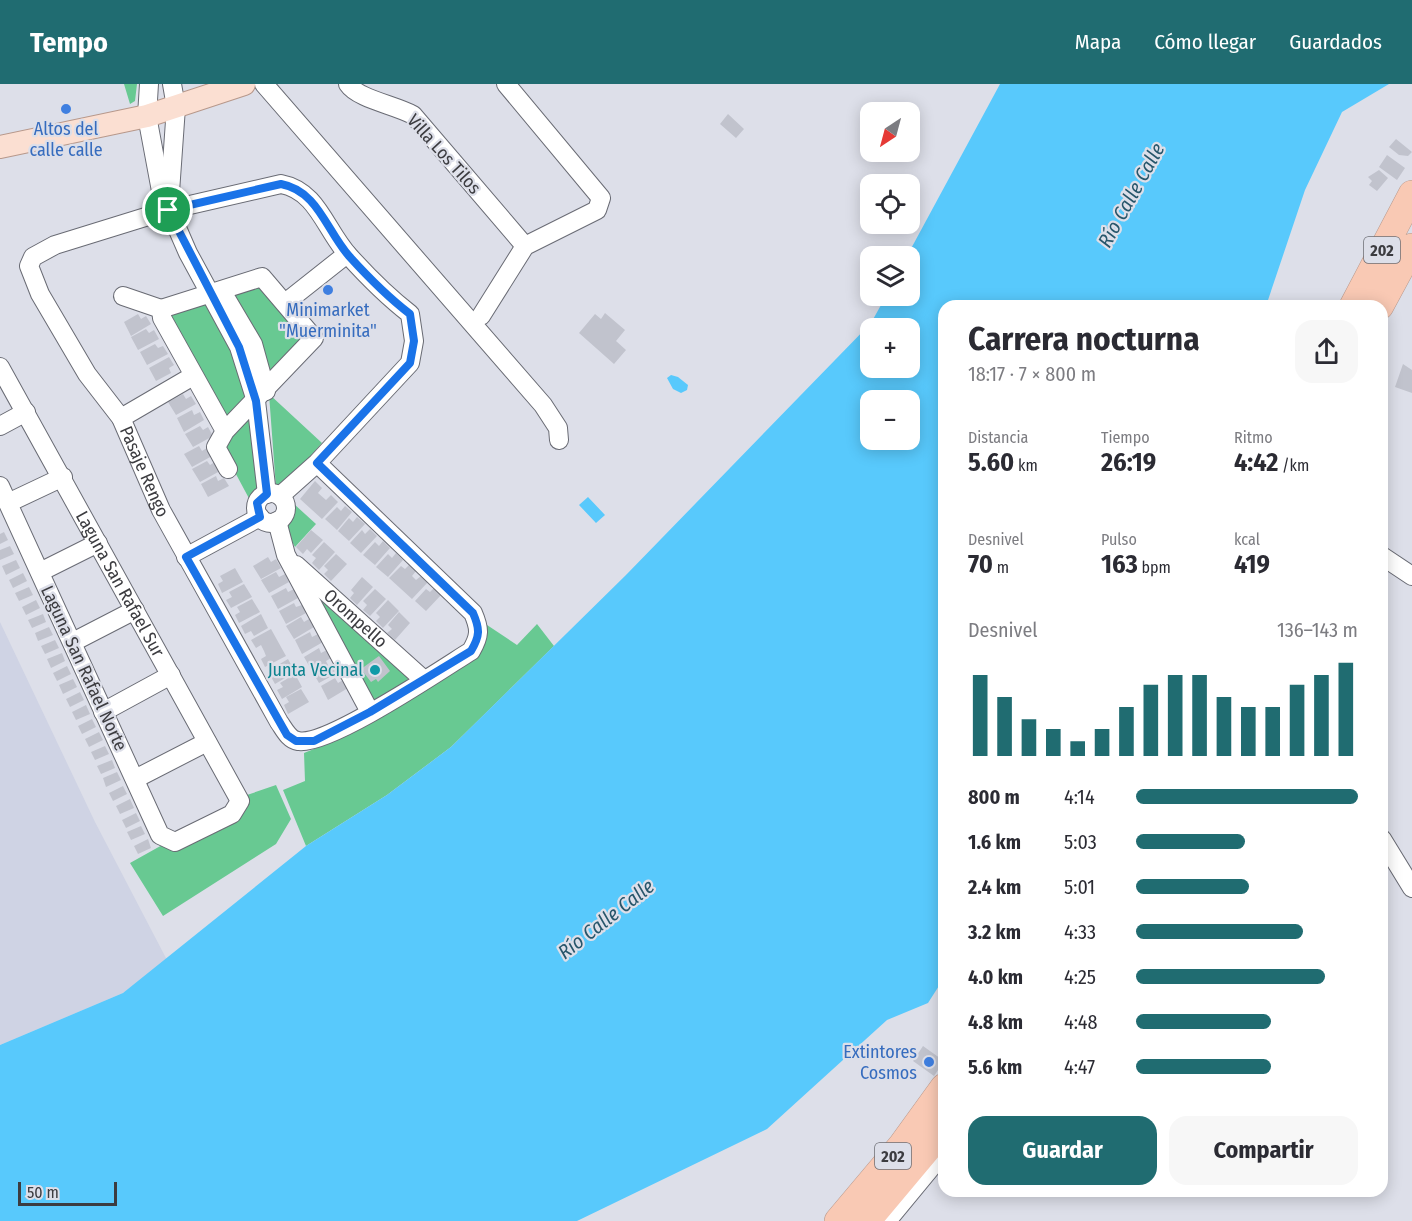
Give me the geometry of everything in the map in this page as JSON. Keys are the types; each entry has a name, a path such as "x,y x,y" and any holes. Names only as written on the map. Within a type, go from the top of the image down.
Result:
{"highway":[{"name":"202","path":"1356,300 1412,194"},
{"name":"202","path":"1383,300 1412,247"},
{"name":"202","path":"838,1221 902,1145 938,1095"},
{"name":"202","path":"867,1221 938,1136"}],"main road":[{"path":"0,147 147,116 244,84"}],"street":[{"name":"Orompello","path":"149,84 147,116 161,191 188,253 214,291 261,396 274,495 285,503 285,512 268,519"},
{"path":"172,84 176,107 172,190 168,210 281,184 296,187 308,196 347,254 389,297 410,314 414,341 410,363 317,463 274,495"},
{"path":"264,84 543,405 558,428 559,440"},
{"name":"Villa Los Tilos","path":"348,84 354,92 399,107 412,115 525,246"},
{"path":"481,316 525,246 597,210 601,198 506,84"},
{"name":"Pasaje Rengo","path":"168,210 40,251 33,257 29,266 40,294 87,374 121,418 145,479 186,557 287,735 296,741 314,741 370,712 471,651 479,638 479,626 473,613 317,463"},
{"path":"285,303 347,254"},
{"path":"123,296 161,309 261,277 314,338 261,396 225,431 216,447 228,469"},
{"path":"161,309 162,318 225,431"},
{"name":"Laguna San Rafael Sur","path":"0,367 63,477 240,801 232,814 175,842"},
{"path":"121,418 193,376"},
{"path":"0,426 26,412"},
{"path":"8,503 63,477"},
{"name":"Laguna San Rafael Norte","path":"0,486 160,835 175,842"},
{"name":"Orompello","path":"274,495 257,503 268,519 370,712"},
{"path":"186,557 268,519"},
{"path":"40,572 98,543"},
{"name":"Orompello","path":"286,555 424,680"},
{"path":"1388,560 1412,576"},
{"path":"73,642 135,610"},
{"path":"103,712 171,675"},
{"path":"135,779 207,742"},
{"path":"1388,848 1412,888"},
{"path":"887,1221 938,1159"}],"shaded area":[{"path":"0,622 95,822 167,960 123,993 0,1045"}],"green space":[{"path":"124,84 137,84 135,101 130,104"},
{"path":"259,284 307,338 268,381 227,296"},
{"path":"207,298 230,337 251,399 226,424 167,311"},
{"path":"269,394 322,443 282,488 276,488"},
{"path":"246,420 254,420 261,491 252,504 222,448"},
{"path":"294,504 316,524 295,547 285,529 294,515"},
{"path":"313,589 409,672 407,681 375,702 369,700"},
{"path":"484,623 517,645 537,624 554,646 451,747 387,795 306,846 283,790 305,781 304,753 329,743 476,655"},
{"path":"276,785 291,819 276,844 163,916 130,863 164,844 178,849 234,823 241,816 247,795"}],"water":[{"name":"Río Calle Calle","path":"1000,84 1389,84 1342,112 1305,190 1268,300 938,300 938,987 928,1003 887,1020 767,1129 577,1221 0,1221 0,1045 123,993 306,846 387,795 451,747 626,575 860,334 860,378 920,378 920,318 874,318 880,306 920,306 920,246 912,246"},
{"path":"671,375 678,377 688,385 687,390 681,393 673,389 667,378"},
{"path":"588,497 605,515 596,523 579,505"}],"building":[{"path":"728,114 744,129 736,138 720,124"},
{"path":"1396,139 1412,152 1408,156 1399,155 1389,147"},
{"path":"1387,155 1405,168 1397,180 1379,167"},
{"path":"1379,170 1388,178 1377,191 1369,185 1372,181 1368,177"},
{"path":"605,313 625,330 616,341 626,350 614,364 579,333 595,314 601,319"},
{"path":"138,314 141,319 146,316 151,324 131,336 124,322"},
{"path":"146,329 149,333 154,330 159,339 138,350 131,337"},
{"path":"155,344 158,348 163,346 168,354 147,365 140,352"},
{"path":"169,357 174,365 169,368 171,373 156,381 149,368"},
{"path":"1403,364 1412,370 1412,393 1395,387"},
{"path":"183,394 186,399 191,396 196,404 176,415 168,402"},
{"path":"192,410 194,415 200,412 204,420 184,432 177,418"},
{"path":"200,426 203,430 208,427 213,436 193,447 185,434"},
{"path":"199,446 202,451 207,448 212,456 192,467 184,454"},
{"path":"207,461 210,465 215,462 220,471 200,482 192,469"},
{"path":"216,476 218,481 224,478 229,486 208,497 201,484"},
{"path":"315,481 322,488 318,493 326,500 331,495 338,502 322,519 300,499"},
{"path":"345,506 352,512 337,530 325,519 337,507 341,511"},
{"path":"357,517 365,524 349,541 338,531 349,518 353,522"},
{"path":"370,529 377,536 361,553 350,543 362,530 365,534"},
{"path":"311,530 323,540 311,553 307,549 303,554 296,547"},
{"path":"4,532 8,540 0,544 0,534"},
{"path":"383,541 390,548 375,565 363,555 375,542 379,546"},
{"path":"324,542 335,552 319,570 312,563 316,558 312,555"},
{"path":"10,546 14,554 0,560 0,550"},
{"path":"396,553 403,560 388,577 376,567 388,554 392,558"},
{"path":"336,554 347,564 331,581 324,574 328,570 324,566"},
{"path":"268,557 271,562 276,559 281,568 261,579 253,566"},
{"path":"16,560 20,568 6,575 2,566"},
{"path":"409,565 416,571 412,576 416,580 421,576 428,582 412,599 389,578 401,566 405,569"},
{"path":"235,568 243,582 222,593 218,584 223,581 220,576"},
{"path":"276,572 279,577 285,574 289,582 269,593 261,580"},
{"path":"23,573 27,581 13,588 9,580"},
{"path":"362,577 373,587 357,605 350,598 354,593 351,590"},
{"path":"244,584 252,597 231,608 226,600 232,597 229,592"},
{"path":"29,587 33,595 19,601 15,593"},
{"path":"286,588 288,592 294,589 298,598 278,609 271,596"},
{"path":"434,588 442,594 426,611 415,601 426,589 430,592"},
{"path":"375,589 386,599 370,616 363,610 367,605 363,601"},
{"path":"252,599 260,612 239,623 235,615 240,612 237,607"},
{"path":"36,600 40,608 26,615 22,607"},
{"path":"388,600 399,611 383,628 376,621 380,617 376,613"},
{"path":"294,603 296,607 302,605 306,613 286,624 279,611"},
{"path":"399,612 410,623 395,640 387,633 392,629 388,625"},
{"path":"43,614 46,622 32,628 28,620"},
{"path":"261,614 268,628 254,636 251,631 245,634 241,626"},
{"path":"301,617 304,622 309,619 314,627 294,639 286,626"},
{"path":"49,627 53,635 38,641 35,633"},
{"path":"271,629 286,656 265,667 261,659 266,656 261,645 256,648 251,640"},
{"path":"310,632 312,637 318,634 323,642 302,654 295,640"},
{"path":"55,640 59,648 45,654 41,646"},
{"path":"319,648 321,653 327,650 331,658 326,661 329,667 334,664 339,672 319,683 304,657"},
{"path":"62,653 65,661 51,668 47,659"},
{"name":"Junta Vecinal","path":"379,656 390,671 378,682 376,679 371,682 361,669"},
{"path":"288,659 295,672 275,684 270,675 275,672 273,668"},
{"path":"67,666 71,674 57,681 53,673"},
{"path":"295,674 302,687 282,699 277,690 283,687 280,683"},
{"path":"335,678 338,683 343,680 348,688 328,700 321,686"},
{"path":"73,679 77,687 63,694 59,685"},
{"path":"301,689 309,702 288,714 284,705 289,702 286,697"},
{"path":"80,692 84,700 70,707 66,699"},
{"path":"86,705 90,714 76,720 72,712"},
{"path":"92,719 96,727 82,734 78,726"},
{"path":"99,732 103,740 89,747 85,739"},
{"path":"105,746 109,754 95,760 91,752"},
{"path":"112,760 115,768 101,774 97,766"},
{"path":"117,772 121,780 106,787 103,778"},
{"path":"123,786 127,794 113,801 109,793"},
{"path":"130,799 134,808 120,814 116,806"},
{"path":"136,813 140,821 126,828 122,820"},
{"path":"141,826 145,834 131,840 127,832"},
{"path":"148,839 151,848 138,854 134,846"},
{"name":"Extintores Cosmos","path":"923,1046 938,1057 938,1070 934,1076 913,1061"}],"place":[{"name":"Altos del calle calle","path":"66,109"},
{"name":"Minimarket \"Muerminita\"","path":"328,290"},
{"name":"Junta Vecinal","path":"375,670"},
{"name":"Extintores Cosmos","path":"929,1062"}],"route":[{"path":"281,184 296,187 308,196 347,254 389,297 410,314 414,341 410,363 317,463 473,613 479,626 479,638 471,651 370,712 314,741 296,741 287,735 186,557 260,517 257,512 257,503 263,495 267,494 256,401 239,347 188,253 168,210 281,184"}]}
